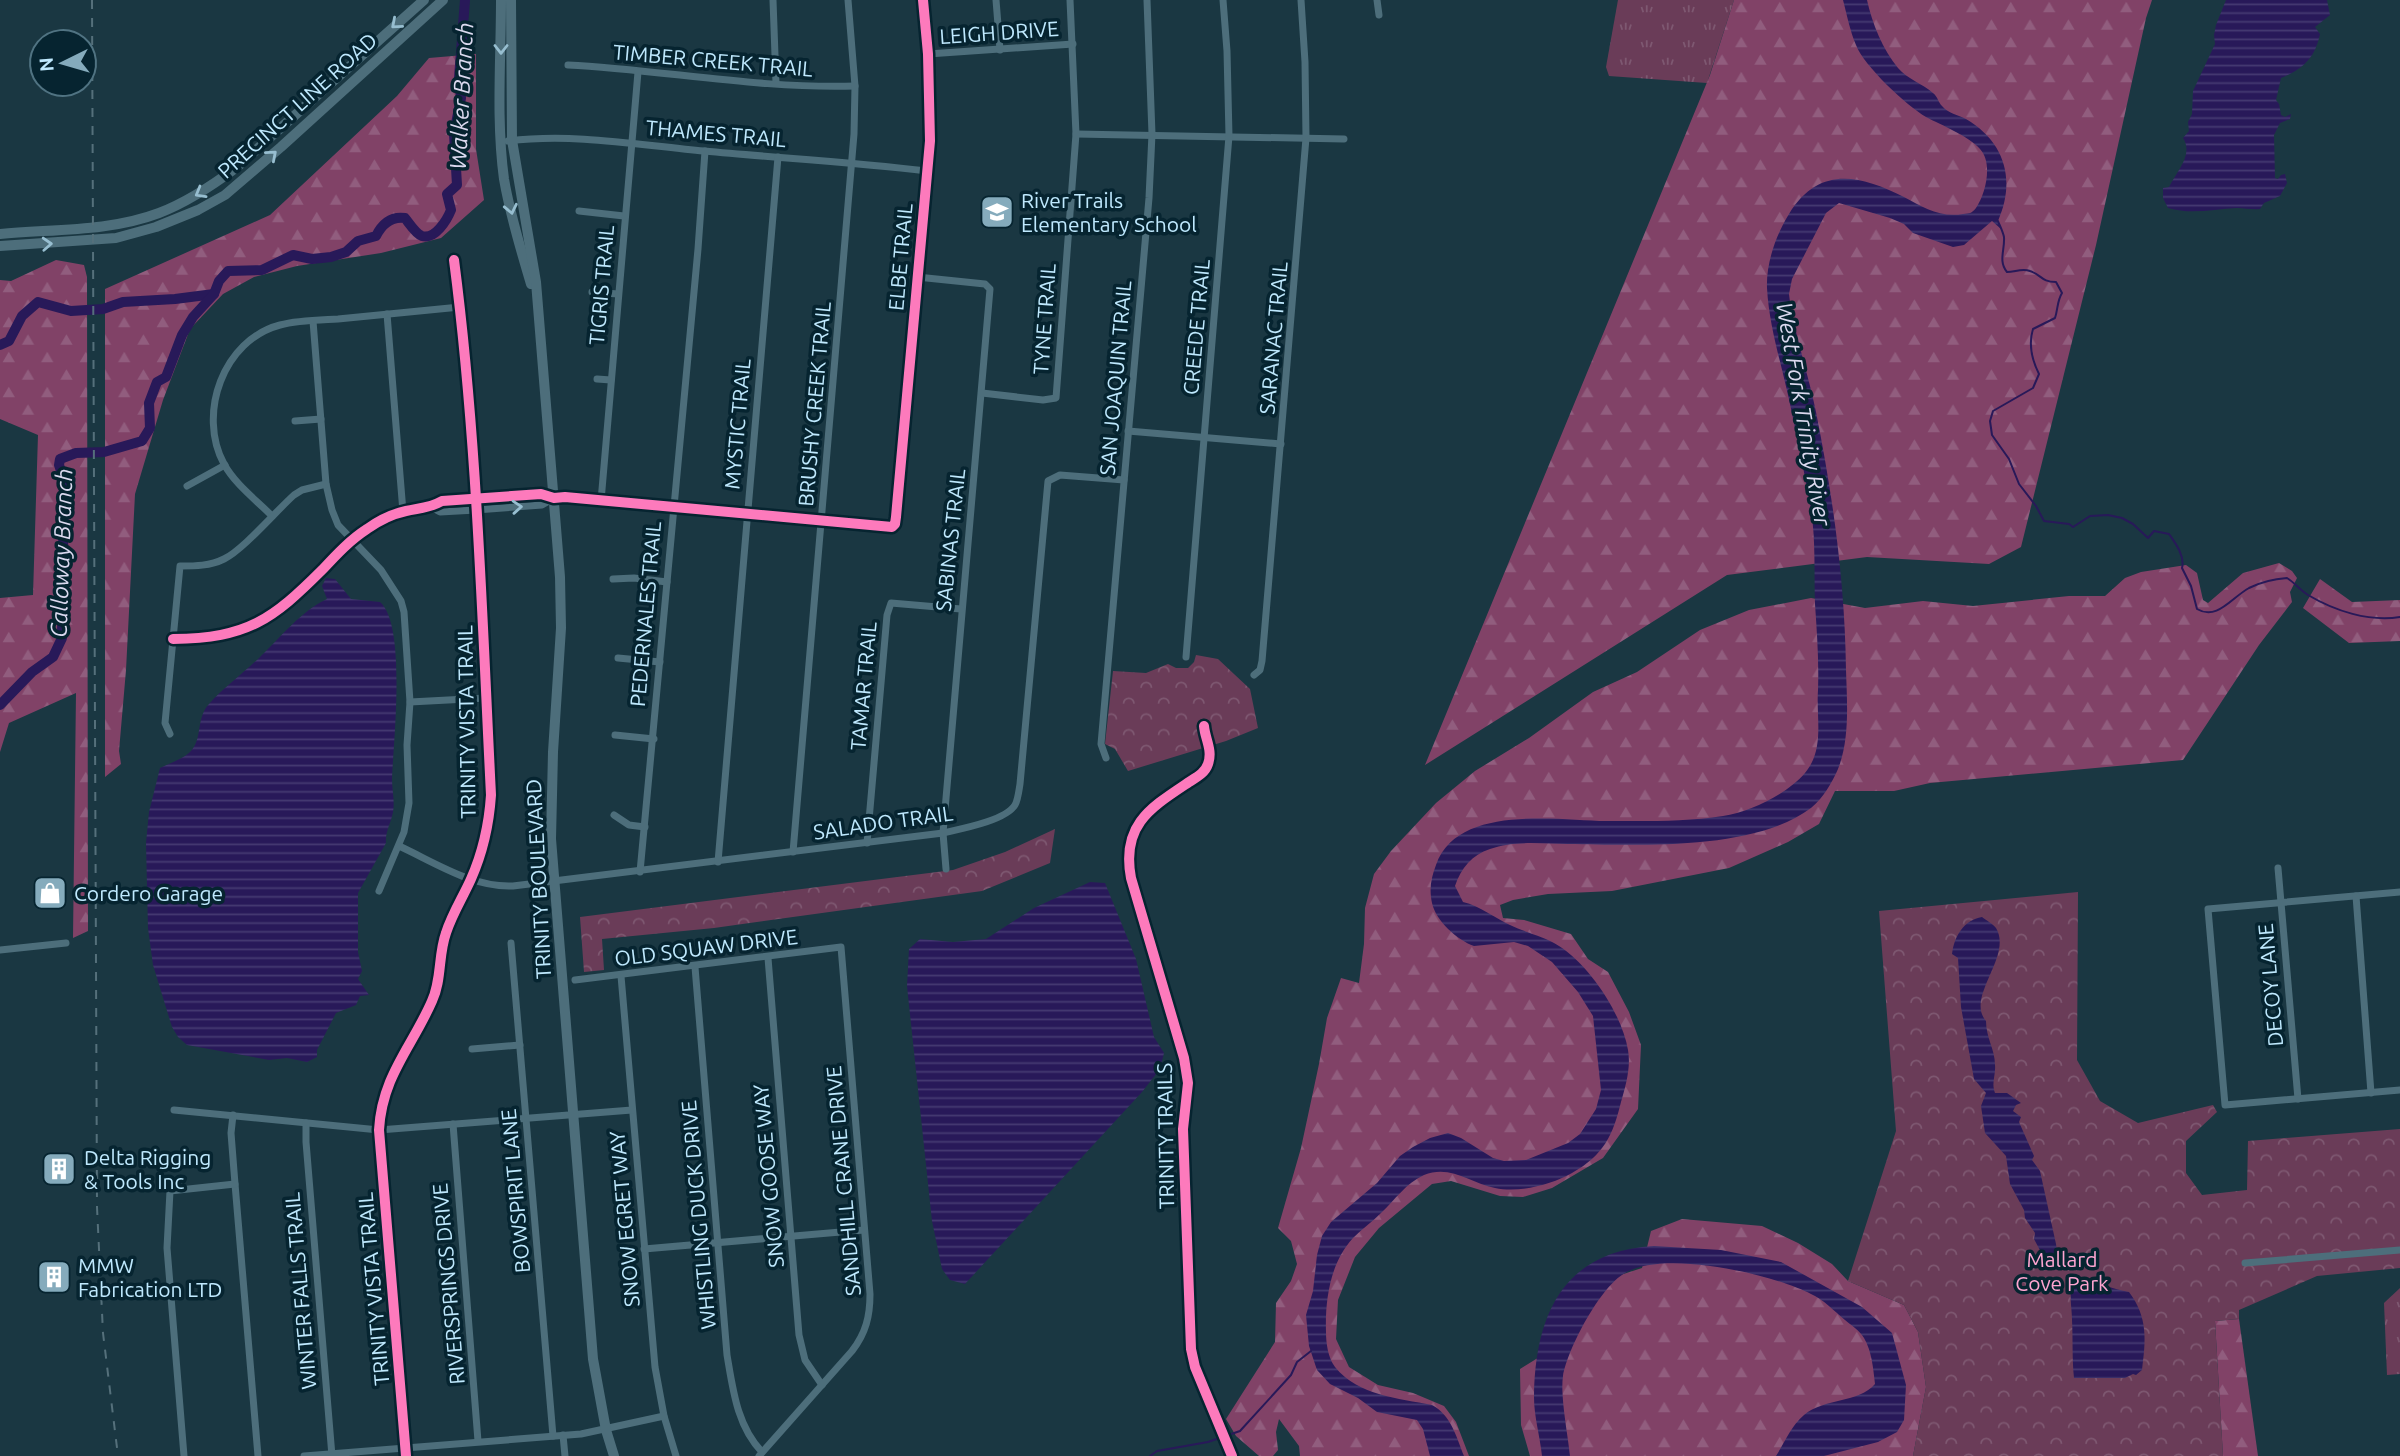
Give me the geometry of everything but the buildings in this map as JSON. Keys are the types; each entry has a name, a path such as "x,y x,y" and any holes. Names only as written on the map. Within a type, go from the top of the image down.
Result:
{"main road":[{"name":"PRECINCT LINE ROAD","path":"0,234 86,228 122,222 164,211 208,188 237,167 424,0"},
{"name":"PRECINCT LINE ROAD","path":"0,246 79,242 124,236 198,210 233,189 443,0"},
{"name":"TRINITY BOULEVARD","path":"501,0 501,142 505,180 514,226 535,298"},
{"name":"TRINITY BOULEVARD","path":"511,0 512,141 534,274 561,578 551,788 554,883 593,1359 606,1430 614,1456"},
{"path":"164,211 167,223"},
{"path":"122,222 124,236"}],"street":[{"path":"773,0 776,83"},
{"name":"BRUSHY CREEK TRAIL","path":"793,852 852,162 855,86 848,0"},
{"name":"ELBE TRAIL","path":"821,522 884,528 895,524 927,171 930,114 923,0"},
{"path":"996,0 1000,50"},
{"name":"TYNE TRAIL","path":"982,393 1043,400 1056,398 1076,134 1070,0"},
{"name":"SAN JOAQUIN TRAIL","path":"1106,758 1101,744 1152,134 1146,0"},
{"name":"CREEDE TRAIL","path":"1186,657 1229,136 1223,0"},
{"name":"SARANAC TRAIL","path":"1254,676 1262,661 1306,138 1301,0"},
{"path":"1377,0 1379,15"},
{"name":"LEIGH DRIVE","path":"928,54 1073,44"},
{"name":"TIMBER CREEK TRAIL","path":"568,65 827,87 855,86"},
{"name":"TIGRIS TRAIL","path":"601,501 638,72"},
{"path":"1076,134 1344,139"},
{"name":"THAMES TRAIL","path":"501,142 566,138 852,162 927,171"},
{"name":"PEDERNALES TRAIL","path":"640,872 705,151"},
{"name":"MYSTIC TRAIL","path":"718,862 778,157"},
{"path":"579,211 624,216"},
{"name":"TRINITY VISTA TRAIL","path":"406,1452 379,1129 385,1093 397,1062 437,989 446,934 481,853 490,808 484,619 454,260"},
{"name":"SABINAS TRAIL","path":"917,277 985,284 990,289 943,833 946,869"},
{"path":"592,292 618,295"},
{"path":"271,515 225,465 214,430 216,391 232,359 247,343 279,325 460,307"},
{"path":"387,314 403,512"},
{"path":"313,321 326,484 334,517 351,540 382,570 401,601 405,625 410,702 407,745 409,803 404,832 379,891"},
{"path":"597,379 611,380"},
{"path":"295,421 321,419"},
{"path":"1128,431 1281,444"},
{"path":"187,486 225,465"},
{"name":"SALADO TRAIL","path":"399,846 471,879 500,887 554,883 943,833 1009,811 1017,800 1023,760 1048,481 1060,475 1124,480"},
{"path":"170,734 165,723 180,566 204,566 224,559 302,490 326,484"},
{"path":"173,639 204,639 227,635 257,624 290,602 351,540 369,527 403,512 431,507 442,501 541,494 554,498 821,522"},
{"path":"431,507 440,512 476,510 542,505 554,498"},
{"path":"613,579 634,578 667,582"},
{"name":"TAMAR TRAIL","path":"867,843 887,615 891,603 961,609"},
{"path":"618,658 660,662"},
{"path":"410,702 486,698"},
{"path":"615,735 653,739"},
{"path":"614,815 629,825 645,827"},
{"name":"DECOY LANE","path":"2278,868 2298,1099"},
{"path":"2400,892 2208,909 2225,1105 2400,1090"},
{"path":"2356,896 2371,1093"},
{"path":"0,950 66,943"},
{"name":"BOWSPIRIT LANE","path":"511,943 553,1436"},
{"name":"OLD SQUAW DRIVE","path":"575,980 841,947"},
{"name":"SANDHILL CRANE DRIVE","path":"761,1454 859,1343 868,1325 870,1294 841,947"},
{"name":"SNOW GOOSE WAY","path":"768,958 799,1335 803,1357 822,1385"},
{"name":"WHISTLING DUCK DRIVE","path":"695,967 727,1355 739,1415 748,1436 761,1454"},
{"name":"SNOW EGRET WAY","path":"621,976 654,1367 676,1456"},
{"path":"472,1049 520,1045"},
{"path":"174,1110 379,1129 632,1110"},
{"path":"233,1115 231,1133 258,1456"},
{"name":"WINTER FALLS TRAIL","path":"306,1123 332,1455"},
{"name":"RIVERSPRINGS DRIVE","path":"453,1124 478,1441"},
{"path":"184,1456 167,1248 168,1201 170,1191 235,1184"},
{"path":"644,1249 864,1230"},
{"path":"2245,1263 2400,1250"},
{"path":"304,1456 406,1452 478,1441 563,1435 606,1430 664,1416"},
{"path":"563,1435 565,1456"}],"green space":[{"path":"1618,0 1734,0 1707,83 1609,76 1606,67"},
{"path":"1734,0 2152,0 2096,245 2021,547 1989,564 1867,557 1727,575 1425,765 1710,75"},
{"path":"476,54 476,149 484,200 441,238 381,253 297,266 254,277 223,294 190,329 163,400 135,494 119,751 121,764 105,777 105,289 270,215 397,96 429,58"},
{"path":"56,260 84,265 87,277 88,931 73,938 76,693 9,723 0,752 0,598 33,595 38,435 0,419 0,280 11,281"},
{"path":"2279,563 2292,571 2297,578 2290,592 2292,602 2259,645 2183,760 1930,783 1894,791 1835,791 1819,824 1788,842 1729,868 1612,891 1548,894 1500,905 1503,918 1524,920 1571,934 1588,959 1608,972 1629,1012 1641,1045 1638,1109 1603,1158 1552,1188 1523,1197 1500,1196 1451,1181 1432,1184 1379,1228 1355,1257 1338,1300 1336,1339 1349,1367 1378,1385 1413,1393 1444,1406 1456,1422 1469,1456 1300,1456 1299,1446 1279,1419 1276,1432 1278,1450 1273,1456 1259,1456 1236,1436 1226,1419 1275,1342 1276,1303 1291,1281 1297,1264 1291,1241 1278,1228 1301,1148 1327,1018 1341,978 1359,983 1365,908 1374,874 1391,851 1436,803 1475,771 1529,738 1593,692 1637,672 1700,630 1749,610 1811,598 1865,608 1923,601 1973,606 2069,596 2105,596 2125,578 2141,572 2186,565 2197,573 2203,600 2208,603 2243,573"},
{"path":"2320,579 2352,602 2400,600 2400,641 2349,643 2303,608"},
{"path":"1196,655 1218,659 1250,689 1258,728 1226,741 1128,771 1115,749 1105,744 1113,671 1146,673 1168,664 1176,668 1188,668"},
{"path":"1055,829 1050,863 982,891 714,928 602,939 604,970 584,972 580,917 953,870 1005,852"},
{"name":"Mallard Cove Park","path":"2078,892 2077,1060 2100,1101 2138,1123 2213,1105 2217,1112 2186,1141 2186,1173 2202,1195 2247,1190 2248,1141 2400,1129 2400,1268 2317,1276 2239,1310 2239,1319 2215,1321 2223,1456 1913,1456 1926,1387 1918,1332 1904,1305 1848,1281 1896,1131 1879,911"},
{"path":"1682,1219 1762,1226 1798,1243 1832,1264 1848,1281 1904,1305 1918,1332 1926,1387 1913,1456 1530,1456 1521,1425 1520,1369 1554,1348 1608,1279 1642,1268 1651,1231"},
{"path":"2400,1288 2400,1374 2387,1375 2384,1303"},
{"path":"2239,1319 2258,1456 2223,1456 2215,1321"}],"water":[{"name":"West Fork Trinity River","path":"1843,0 1867,0 1879,36 1898,68 1933,93 1944,108 1966,119 1990,139 1998,151 2006,177 2006,191 1998,221 2001,229 1992,221 1964,245 1953,247 1913,233 1904,224 1890,218 1839,203 1826,213 1792,279 1789,294 1791,310 1816,412 1833,508 1845,637 1846,733 1836,774 1819,800 1787,822 1727,839 1660,844 1529,843 1499,846 1473,859 1457,879 1455,886 1463,902 1553,943 1582,966 1603,992 1619,1021 1625,1036 1629,1063 1618,1114 1606,1143 1583,1166 1554,1181 1535,1187 1514,1189 1486,1186 1452,1173 1434,1172 1424,1175 1406,1187 1353,1238 1339,1259 1330,1282 1327,1307 1326,1341 1331,1359 1345,1377 1367,1390 1439,1409 1452,1427 1464,1456 1430,1456 1423,1429 1417,1420 1377,1412 1358,1398 1330,1384 1317,1370 1309,1346 1306,1315 1322,1236 1331,1222 1377,1183 1400,1156 1430,1138 1448,1133 1493,1158 1504,1161 1526,1160 1568,1143 1580,1134 1596,1109 1601,1090 1593,1016 1578,992 1552,962 1528,946 1514,942 1474,946 1448,929 1432,903 1431,884 1436,865 1447,846 1465,832 1486,824 1536,818 1650,821 1723,816 1745,811 1768,801 1789,788 1805,773 1815,754 1818,733 1814,541 1807,490 1770,315 1767,279 1773,249 1784,222 1801,198 1827,181 1841,179 1872,183 1932,211 1955,215 1973,211 1980,202 1985,186 1986,162 1980,149 1962,135 1918,111 1886,84 1860,54"},
{"path":"2226,0 2327,0 2330,15 2315,27 2320,34 2315,50 2307,62 2281,78 2276,100 2281,115 2285,117 2291,114 2290,119 2280,123 2274,135 2275,178 2285,174 2287,183 2280,196 2264,203 2260,209 2194,211 2168,208 2163,198 2163,188 2169,187 2183,163 2186,144 2183,138 2189,131 2193,91 2215,44 2216,25"},
{"path":"326,578 335,579 351,599 380,602 388,615 396,659 393,812 386,843 358,893 358,952 362,971 358,979 369,995 360,996 356,1005 336,1013 317,1050 317,1057 307,1062 287,1058 269,1060 187,1045 172,1027 153,965 148,928 146,843 149,812 160,768 191,751 204,710 209,704 300,617 327,599 322,586"},
{"path":"1090,882 1105,883 1136,959 1154,1037 1164,1053 1160,1069 1142,1092 965,1284 950,1280 942,1269 932,1221 907,986 909,949 920,939 953,942 986,939 1034,908"},
{"path":"1982,917 1996,928 2000,939 1999,951 1981,1000 1981,1011 1995,1059 1994,1089 1995,1093 2007,1093 2021,1103 2016,1105 2013,1111 2021,1117 2019,1122 2034,1156 2032,1160 2040,1171 2057,1251 2052,1256 2043,1256 2034,1239 2035,1233 2010,1184 2006,1156 1985,1133 1981,1106 1986,1093 1974,1079 1961,1007 1958,958 1952,954 1955,941 1965,925"},
{"path":"1654,1246 1721,1250 1781,1262 1862,1307 1892,1333 1906,1385 1904,1420 1897,1432 1878,1442 1824,1456 1776,1456 1804,1415 1821,1406 1851,1398 1875,1384 1867,1343 1858,1331 1824,1302 1793,1286 1718,1267 1665,1263 1643,1266 1615,1280 1586,1319 1571,1350 1562,1384 1570,1456 1542,1456 1534,1397 1540,1340 1548,1315 1560,1293 1576,1274 1597,1260 1623,1251"},
{"path":"2081,1282 2129,1292 2135,1301 2143,1320 2145,1339 2142,1370 2136,1375 2125,1378 2074,1378 2069,1289"}],"waterway":[{"name":"Calloway Branch","path":"0,705 32,672 53,657 62,638 64,480 59,465 60,459 76,453 104,452 142,441 150,428 149,403 157,382 166,377 182,335 228,271 262,270 293,255 312,259 331,257 346,252 358,241 376,236 384,225 395,218 405,218 422,236 431,235 443,224 451,210 447,194 457,185 454,134 461,98 459,78 465,0"},
{"path":"1998,221 2004,237 2002,260 2007,272 2030,271 2047,281 2056,282 2062,293 2055,318 2033,329 2032,352 2039,374 2033,388 1993,411 1990,421 1992,435 2009,459 2019,484 2044,521 2069,524 2073,527 2090,516 2108,515 2133,524 2148,538 2154,531 2169,534 2181,555 2182,568 2191,586 2197,609 2204,612 2224,607 2254,586 2287,578 2308,595 2329,606 2376,618 2400,617"},
{"name":"Walker Branch","path":"0,345 9,341 22,316 38,302 71,311 103,309 123,302 214,294"},
{"path":"1150,1456 1157,1451 1208,1442 1240,1431 1291,1375 1297,1362 1311,1351"}],"railway":[{"path":"92,0 97,1207 103,1333 118,1456"}],"cycle path":[{"path":"173,639 221,635 257,623 289,601 349,543 371,526 396,514 442,501 541,494 554,498 892,527 896,517 930,141 928,54 923,0"},
{"path":"406,1456 379,1130 381,1111 399,1062 435,993 444,941 451,919 479,859 487,828 491,795 473,460 454,260"},
{"name":"TRINITY TRAILS","path":"1204,726 1210,754 1207,767 1142,820 1130,844 1129,860 1131,878 1184,1058 1188,1083 1183,1129 1191,1349 1195,1367 1232,1456"}],"place":[{"name":"River Trails Elementary School","path":"997,212"},
{"name":"Cordero Garage","path":"50,893"},
{"name":"Delta Rigging & Tools Inc","path":"59,1169"},
{"name":"MMW Fabrication LTD","path":"54,1277"}]}
